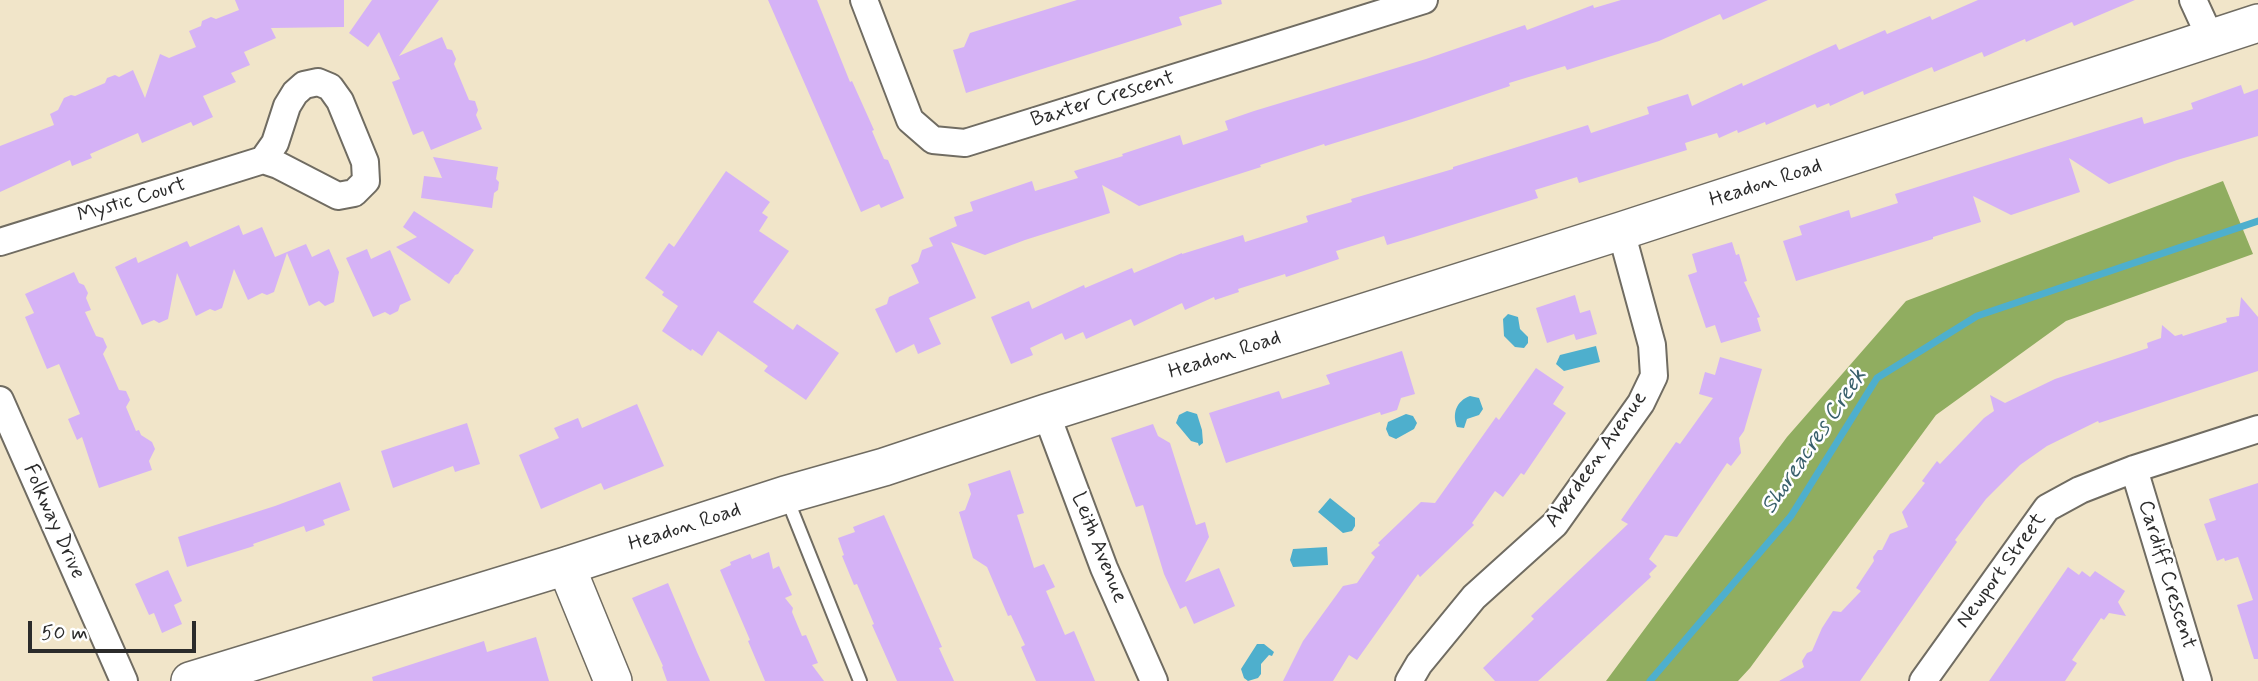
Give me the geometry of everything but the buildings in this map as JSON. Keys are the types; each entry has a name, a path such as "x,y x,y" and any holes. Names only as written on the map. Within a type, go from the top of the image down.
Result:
{"street":[{"name":"Baxter Crescent","path":"864,0 910,120 933,140 965,143 1424,0"},
{"path":"2193,0 2210,37"},
{"name":"Headon Road","path":"190,681 566,566 785,495 884,467 2258,23"},
{"path":"318,82 330,87 340,101 365,162 366,181 354,193 338,196 264,160 275,143 287,106 295,93 304,85 318,82"},
{"name":"Mystic Court","path":"0,243 264,160"},
{"name":"Aberdeen Avenue","path":"1409,681 1419,664 1474,597 1555,524 1641,404 1654,376 1652,345 1621,231"},
{"name":"Leith Avenue","path":"1046,413 1104,568 1154,681"},
{"name":"Folkway Drive","path":"3,417 124,681"},
{"name":"Newport Street","path":"1923,681 2047,508 2080,490 2134,469 2258,429"},
{"name":"Cardiff Crescent","path":"2134,469 2198,681"},
{"path":"566,566 613,681"}],"lane":[{"path":"785,495 860,681"}],"green space":[{"path":"2223,181 2253,254 2066,321 1936,415 1738,681 1606,681 1787,437 1906,301"}],"water":[{"path":"1508,314 1518,317 1520,329 1528,337 1524,348 1515,347 1504,336 1503,319"},
{"path":"1596,346 1600,362 1564,371 1556,364 1560,355"},
{"path":"1470,396 1479,398 1483,409 1479,415 1467,419 1464,428 1457,427 1456,408"},
{"path":"1187,411 1197,414 1203,443 1199,446 1191,441 1176,423 1179,415"},
{"path":"1406,414 1413,416 1417,423 1414,429 1396,439 1389,436 1386,429 1388,422"},
{"path":"1330,498 1355,518 1352,531 1343,533 1318,512"},
{"path":"1327,547 1328,565 1293,567 1290,560 1293,549"},
{"path":"1257,644 1264,644 1274,652 1261,664 1258,678 1248,681 1241,669"}],"waterway":[{"name":"Shoreacres Creek","path":"1650,681 1791,516 1877,378 1977,316 2258,221"}]}
